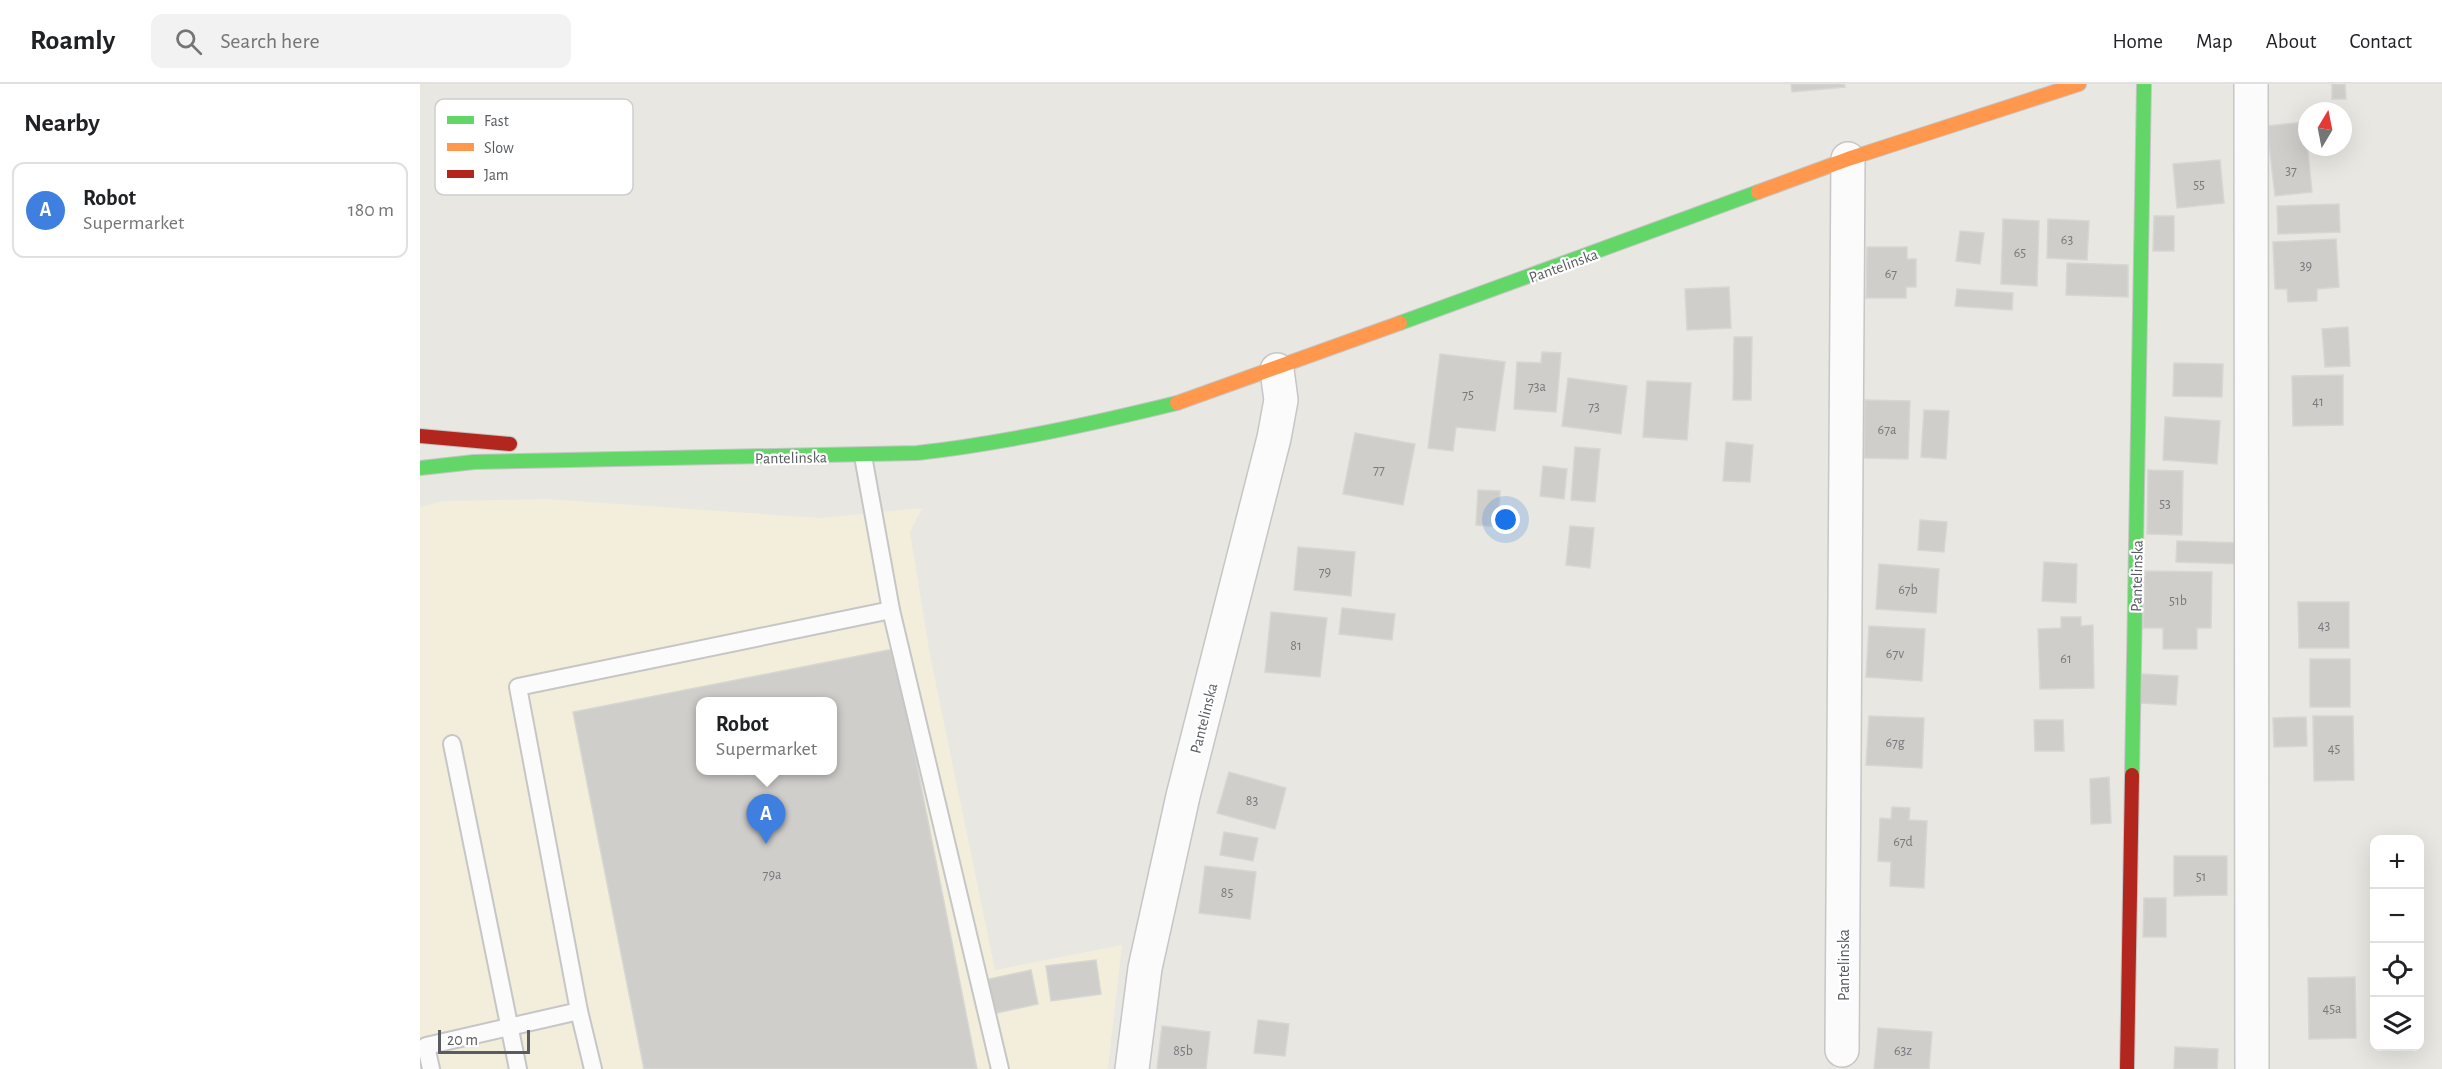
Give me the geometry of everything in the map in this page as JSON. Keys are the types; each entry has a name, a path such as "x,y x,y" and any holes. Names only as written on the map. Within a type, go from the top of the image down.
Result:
{"main road":[{"name":"Pantelinska","path":"655,459 917,453 976,446 1071,429 1193,399 1848,159 2079,84"},
{"name":"Pantelinska","path":"2127,1069 2145,84"},
{"path":"420,436 655,459"},
{"path":"420,468 474,462 655,459"}],"street":[{"path":"2251,84 2252,1069"},
{"name":"Pantelinska","path":"1842,1050 1848,159"},
{"name":"Pantelinska","path":"1132,1069 1145,968 1183,796 1274,438 1281,400 1277,370"}],"lane":[{"path":"862,456 891,610 1000,1069"},
{"path":"593,1069 579,1011 518,687 891,610"},
{"path":"452,744 518,1069"},
{"path":"431,1069 426,1046 579,1011"}],"shaded area":[{"path":"547,499 820,518 922,508 910,532 930,655 995,970 1122,945 1108,1069 420,1069 420,507 443,501"}],"building":[{"path":"1791,84 1844,84 1845,87 1792,92"},
{"path":"2332,84 2345,84 2346,99 2332,99"},
{"path":"2298,123 2298,156 2308,156 2312,192 2275,196 2267,126"},
{"path":"2220,160 2224,203 2177,208 2173,164"},
{"path":"2339,204 2340,232 2278,234 2277,206"},
{"path":"2154,216 2174,216 2174,251 2153,251"},
{"path":"2003,219 2039,221 2037,286 2001,284"},
{"path":"2048,219 2089,221 2087,260 2047,258"},
{"path":"1960,231 1984,233 1980,264 1956,261"},
{"path":"2336,239 2339,287 2317,289 2317,301 2288,302 2287,289 2275,289 2273,242"},
{"path":"1867,247 1907,247 1907,259 1916,259 1916,287 1906,287 1906,298 1866,298"},
{"path":"2067,263 2128,265 2128,297 2066,295"},
{"path":"1729,287 1731,328 1687,330 1685,289"},
{"path":"1957,289 2013,293 2012,310 1955,306"},
{"path":"2348,327 2350,366 2325,367 2322,329"},
{"path":"1734,337 1752,337 1751,400 1733,400"},
{"path":"1542,352 1561,353 1556,412 1514,409 1517,362 1541,363"},
{"path":"1440,354 1505,362 1495,431 1456,427 1453,451 1428,448"},
{"path":"2174,363 2223,364 2222,397 2173,396"},
{"path":"2343,375 2343,425 2293,426 2292,376"},
{"path":"1568,378 1627,386 1621,434 1562,426"},
{"path":"1647,381 1691,383 1687,440 1643,437"},
{"path":"1865,400 1910,401 1908,459 1864,458"},
{"path":"1924,410 1949,411 1946,459 1921,457"},
{"path":"2165,417 2220,421 2217,464 2163,460"},
{"path":"1355,433 1415,444 1403,505 1343,494"},
{"path":"1726,442 1753,445 1750,482 1723,481"},
{"path":"1575,447 1600,449 1595,502 1571,500"},
{"path":"1543,466 1567,469 1564,499 1540,496"},
{"path":"2148,470 2183,471 2182,535 2147,534"},
{"path":"1478,490 1500,491 1498,527 1476,525"},
{"path":"1920,520 1947,522 1944,552 1918,550"},
{"path":"1570,526 1594,528 1590,568 1566,565"},
{"path":"2177,541 2242,543 2242,564 2176,562"},
{"path":"1298,547 1355,552 1351,596 1294,590"},
{"path":"2044,562 2077,564 2076,603 2042,601"},
{"path":"1879,564 1939,569 1936,613 1876,609"},
{"path":"2145,571 2212,572 2211,628 2197,628 2197,649 2163,649 2163,628 2143,628"},
{"path":"2298,602 2349,602 2349,648 2299,648"},
{"path":"1342,608 1395,614 1392,640 1339,634"},
{"path":"1271,612 1327,618 1320,677 1265,672"},
{"path":"2061,617 2081,617 2081,626 2093,625 2094,688 2040,689 2038,629 2061,628"},
{"path":"1869,626 1925,629 1922,681 1866,677"},
{"path":"894,649 977,1069 644,1069 573,712"},
{"path":"2310,659 2350,659 2350,707 2310,707"},
{"path":"2142,674 2178,676 2176,705 2140,703"},
{"path":"1869,716 1924,718 1922,768 1866,765"},
{"path":"2313,716 2353,716 2354,780 2314,781"},
{"path":"2306,717 2307,746 2274,747 2273,718"},
{"path":"2034,720 2063,720 2064,751 2035,751"},
{"path":"1229,772 1286,788 1275,829 1217,813"},
{"path":"2109,777 2111,823 2091,824 2090,779"},
{"path":"1892,807 1910,808 1909,820 1927,821 1924,888 1890,886 1891,862 1878,861 1880,818 1891,819"},
{"path":"1224,832 1258,838 1253,861 1220,855"},
{"path":"2174,856 2227,856 2227,895 2174,896"},
{"path":"1205,866 1256,872 1250,919 1199,913"},
{"path":"2144,898 2166,898 2166,937 2143,937"},
{"path":"1096,960 1101,994 1051,1001 1046,966"},
{"path":"1031,970 1038,1004 992,1014 985,980"},
{"path":"2355,977 2356,1038 2309,1039 2308,978"},
{"path":"1258,1020 1289,1024 1285,1056 1254,1053"},
{"path":"1162,1026 1210,1032 1206,1069 1157,1069"},
{"path":"1878,1028 1932,1032 1929,1069 1874,1069"},
{"path":"2175,1047 2218,1049 2217,1069 2174,1069"}],"traffic: fast":[{"path":"2132,775 2144,84"},
{"path":"1400,323 1758,192"},
{"path":"420,468 474,462 917,453 1048,432 1177,403"}],"traffic: slow":[{"path":"1758,192 1848,159 2079,84"},
{"path":"1177,403 1400,323"}],"traffic: jam":[{"path":"420,436 510,444"},
{"path":"2127,1069 2132,775"}],"place":[{"name":"Robot","path":"766,844"}]}
